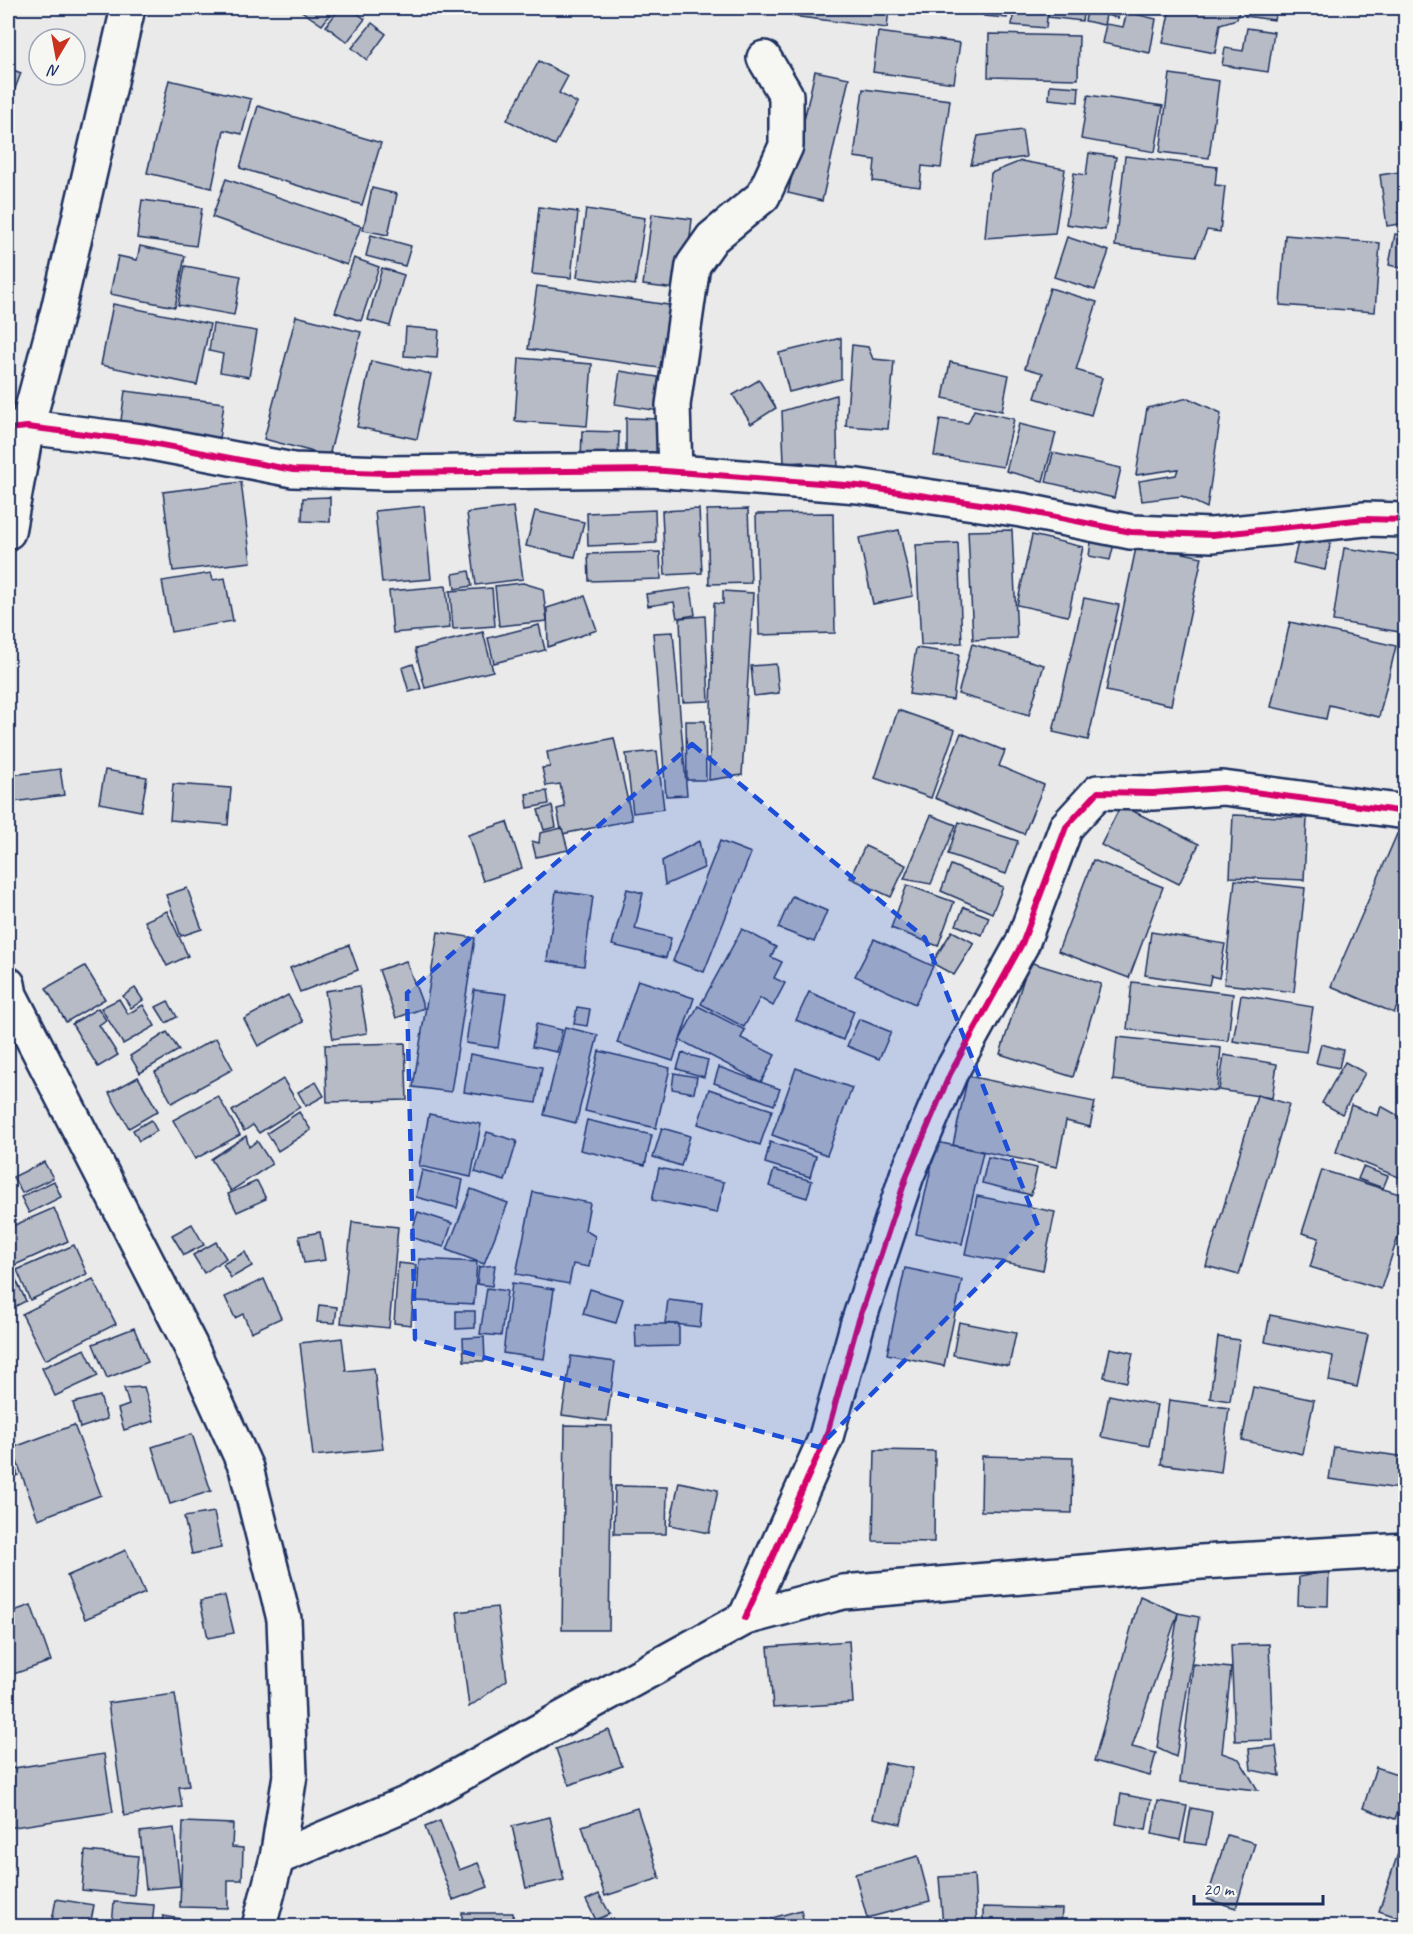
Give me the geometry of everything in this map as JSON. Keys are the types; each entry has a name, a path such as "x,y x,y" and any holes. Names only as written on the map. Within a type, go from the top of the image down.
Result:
{"street":[{"path":"8,532 17,428 58,310 128,8"},
{"path":"675,472 673,405 693,265 712,238 763,196 786,146 786,95 764,58"},
{"path":"17,428 141,441 293,470 386,473 652,470 858,486 1021,510 1131,532 1212,535 1365,519 1406,520"},
{"path":"745,1618 826,1437 857,1326 907,1175 950,1074 1022,944 1066,827 1098,792 1153,793 1223,788 1406,812"},
{"path":"8,984 10,995 190,1345 246,1468 284,1619 290,1775 277,1858 260,1926"},
{"path":"277,1858 410,1802 745,1618 843,1592 1201,1562 1406,1550"}],"highlighted area":[{"path":"692,744 925,938 1038,1226 819,1447 415,1339 407,993"}],"building":[{"path":"297,8 335,8 322,25"},
{"path":"340,8 350,8 365,19 347,42 326,26"},
{"path":"793,8 889,8 887,28 792,16"},
{"path":"984,8 1007,8 1007,18 984,16"},
{"path":"1014,8 1048,8 1046,28 1012,25"},
{"path":"1050,8 1084,8 1082,21 1048,17"},
{"path":"1088,8 1121,8 1118,18 1106,15 1104,25 1085,21"},
{"path":"1170,8 1240,8 1237,19 1220,24 1215,53 1163,43"},
{"path":"1246,8 1277,8 1274,20 1245,16"},
{"path":"1127,12 1156,19 1150,53 1102,43 1106,24 1123,27"},
{"path":"372,23 386,34 367,60 352,48"},
{"path":"1247,28 1274,32 1268,72 1222,65 1225,48 1243,51"},
{"path":"878,32 960,43 954,83 873,72"},
{"path":"989,34 1079,36 1078,79 988,77"},
{"path":"539,61 568,76 559,93 577,103 555,145 507,120"},
{"path":"8,68 21,73 8,107"},
{"path":"815,71 849,78 822,201 788,193"},
{"path":"1170,74 1219,81 1209,158 1160,152"},
{"path":"169,80 251,99 242,134 224,130 212,188 147,173"},
{"path":"1050,85 1079,87 1078,102 1049,99"},
{"path":"863,89 950,100 941,168 922,166 920,187 873,181 875,160 854,157"},
{"path":"1088,95 1163,106 1155,152 1081,139"},
{"path":"258,106 381,143 362,205 240,168"},
{"path":"1022,130 1026,157 971,165 978,136"},
{"path":"1089,153 1116,157 1105,230 1066,224 1074,173 1086,175"},
{"path":"1125,156 1217,167 1215,185 1225,186 1220,232 1207,230 1196,256 1115,246"},
{"path":"1021,161 1065,169 1055,233 985,238 991,173"},
{"path":"1406,171 1406,223 1387,226 1380,175"},
{"path":"226,179 361,226 347,265 212,217"},
{"path":"372,188 397,194 388,235 363,230"},
{"path":"142,200 202,208 196,246 137,238"},
{"path":"539,207 578,212 571,278 532,274"},
{"path":"586,209 645,218 635,285 577,277"},
{"path":"652,214 692,219 684,290 643,285"},
{"path":"1395,234 1406,236 1406,269 1389,265"},
{"path":"371,235 411,246 405,266 366,256"},
{"path":"1285,235 1380,243 1375,312 1280,305"},
{"path":"1067,237 1109,251 1095,290 1054,277"},
{"path":"140,246 185,256 175,307 110,294 118,256 137,260"},
{"path":"354,258 379,267 361,321 335,312"},
{"path":"185,266 241,276 234,315 178,305"},
{"path":"382,268 404,275 390,326 368,320"},
{"path":"537,286 675,306 666,369 528,349"},
{"path":"1050,288 1097,302 1076,370 1102,378 1091,415 1035,398 1043,373 1025,368"},
{"path":"113,304 210,324 197,385 101,365"},
{"path":"296,316 361,332 329,456 264,439"},
{"path":"213,324 257,331 249,377 220,372 223,354 209,351"},
{"path":"406,327 439,330 437,358 404,356"},
{"path":"841,338 841,379 789,392 779,353"},
{"path":"852,345 868,347 873,359 894,361 888,429 846,426"},
{"path":"519,358 592,364 587,426 515,421"},
{"path":"371,361 431,374 417,439 357,427"},
{"path":"950,362 1009,375 1002,411 943,398"},
{"path":"620,371 664,378 659,411 615,404"},
{"path":"759,380 776,408 751,424 733,395"},
{"path":"125,391 224,403 218,446 119,435"},
{"path":"836,395 838,471 803,473 803,462 784,463 782,411"},
{"path":"1188,398 1221,413 1207,508 1182,496 1142,501 1139,481 1176,475 1178,469 1136,475 1147,408"},
{"path":"974,410 1014,419 1003,467 934,456 940,419 968,423"},
{"path":"626,418 661,419 661,456 626,455"},
{"path":"1019,424 1056,433 1043,481 1006,471"},
{"path":"582,431 619,432 618,462 581,461"},
{"path":"1053,453 1121,468 1114,498 1046,482"},
{"path":"241,482 251,562 173,571 163,492"},
{"path":"330,497 330,522 302,521 303,498"},
{"path":"424,506 431,579 382,583 375,511"},
{"path":"513,507 523,579 476,585 467,513"},
{"path":"699,509 702,573 665,575 662,511"},
{"path":"748,509 751,583 709,584 707,510"},
{"path":"655,510 656,543 588,546 587,513"},
{"path":"535,511 584,522 575,557 526,546"},
{"path":"833,513 835,633 759,635 756,514"},
{"path":"899,530 913,596 873,604 859,538"},
{"path":"1012,530 1017,638 973,640 968,531"},
{"path":"1300,534 1331,540 1325,570 1293,563"},
{"path":"1032,535 1083,547 1068,616 1017,605"},
{"path":"1092,535 1115,540 1110,560 1089,556"},
{"path":"958,543 962,643 921,645 916,545"},
{"path":"1137,543 1202,557 1171,705 1106,691"},
{"path":"1344,548 1406,557 1406,633 1333,621"},
{"path":"660,552 661,579 589,581 588,554"},
{"path":"469,571 472,586 455,589 453,574"},
{"path":"211,573 213,580 225,578 233,621 171,632 162,581"},
{"path":"523,583 543,589 547,621 499,626 495,586"},
{"path":"446,586 450,628 393,633 389,591"},
{"path":"492,588 495,626 453,629 450,591"},
{"path":"691,588 695,615 677,618 674,602 648,606 646,594"},
{"path":"723,591 753,593 742,775 709,780 714,603 723,604"},
{"path":"585,596 597,630 548,647 547,608"},
{"path":"1084,598 1119,605 1088,740 1053,732"},
{"path":"705,616 709,701 683,702 680,618"},
{"path":"1290,622 1396,646 1379,717 1329,705 1326,719 1271,707"},
{"path":"539,625 545,650 494,663 488,638"},
{"path":"483,632 493,671 425,688 415,649"},
{"path":"673,632 687,795 666,796 653,633"},
{"path":"972,644 1044,665 1029,715 958,694"},
{"path":"916,648 959,654 953,700 909,694"},
{"path":"413,664 421,689 409,692 402,668"},
{"path":"776,664 779,693 754,696 751,666"},
{"path":"1406,665 1406,718 1400,718"},
{"path":"898,710 955,730 931,798 875,778"},
{"path":"686,721 705,721 706,780 687,780"},
{"path":"961,733 1005,751 999,766 1044,785 1024,834 935,798"},
{"path":"614,738 632,820 562,834 557,809 565,807 560,784 546,786 542,768 550,767 547,752"},
{"path":"657,751 664,809 633,813 626,754"},
{"path":"60,769 64,795 14,802 11,775"},
{"path":"105,770 147,777 141,811 99,803"},
{"path":"173,784 231,788 228,825 170,820"},
{"path":"547,791 549,804 528,808 526,794"},
{"path":"1121,805 1199,844 1179,884 1101,845"},
{"path":"552,806 556,827 544,830 538,810"},
{"path":"931,815 956,825 931,884 904,879"},
{"path":"1233,815 1307,818 1304,880 1230,877"},
{"path":"507,822 522,868 483,881 468,835"},
{"path":"959,822 1018,841 1006,874 948,854"},
{"path":"562,828 568,850 536,857 532,841 539,843 540,833"},
{"path":"1397,834 1406,838 1406,987 1394,1013 1331,986"},
{"path":"699,841 704,868 665,885 662,861"},
{"path":"720,841 751,853 704,972 673,961"},
{"path":"865,846 906,865 891,897 850,878"},
{"path":"1093,860 1163,887 1129,978 1058,951"},
{"path":"951,865 1003,887 992,913 941,891"},
{"path":"1235,880 1305,888 1294,992 1224,984"},
{"path":"907,885 954,902 938,946 891,928"},
{"path":"187,888 202,929 181,936 166,895"},
{"path":"627,889 643,893 635,929 671,938 666,958 612,945"},
{"path":"556,891 593,896 584,966 547,961"},
{"path":"792,896 827,911 814,942 778,928"},
{"path":"964,907 989,917 982,935 956,925"},
{"path":"167,911 188,956 167,966 145,921"},
{"path":"742,929 776,947 771,957 782,962 774,978 785,983 773,1006 760,998 744,1027 701,1004"},
{"path":"952,931 974,943 954,975 932,963"},
{"path":"438,932 475,938 451,1092 413,1087"},
{"path":"1151,932 1225,944 1219,978 1211,976 1209,985 1145,975"},
{"path":"874,939 933,966 915,1004 855,976"},
{"path":"349,945 358,970 300,992 290,968"},
{"path":"406,961 424,1008 396,1018 379,970"},
{"path":"1029,962 1101,984 1073,1077 1000,1054"},
{"path":"85,966 105,999 66,1022 46,988"},
{"path":"638,980 694,998 673,1061 617,1043"},
{"path":"1132,982 1233,994 1228,1041 1127,1029"},
{"path":"359,986 367,1033 333,1039 325,991"},
{"path":"135,988 143,1000 131,1008 123,996"},
{"path":"474,990 506,994 498,1048 466,1043"},
{"path":"809,992 854,1011 843,1040 796,1020"},
{"path":"288,995 303,1022 258,1046 244,1019"},
{"path":"1241,995 1313,1007 1306,1052 1233,1041"},
{"path":"119,999 128,1014 143,1005 155,1026 123,1044 101,1008"},
{"path":"168,1001 177,1017 166,1023 156,1007"},
{"path":"698,1006 745,1030 741,1038 775,1055 761,1082 680,1040"},
{"path":"577,1007 590,1009 587,1026 574,1024"},
{"path":"98,1008 106,1020 99,1025 118,1055 98,1067 72,1024"},
{"path":"859,1019 891,1032 879,1059 847,1046"},
{"path":"536,1024 562,1030 557,1052 532,1047"},
{"path":"565,1027 598,1035 576,1123 544,1115"},
{"path":"167,1032 179,1050 140,1073 130,1056"},
{"path":"1117,1037 1221,1048 1217,1091 1113,1080"},
{"path":"216,1038 233,1069 172,1103 155,1072"},
{"path":"405,1043 407,1100 327,1102 325,1045"},
{"path":"1321,1044 1343,1050 1339,1068 1316,1063"},
{"path":"599,1051 670,1068 656,1128 585,1111"},
{"path":"682,1053 708,1060 704,1077 677,1069"},
{"path":"470,1054 542,1067 536,1103 464,1092"},
{"path":"1224,1055 1277,1064 1272,1098 1219,1090"},
{"path":"1345,1062 1365,1073 1342,1114 1322,1103"},
{"path":"719,1067 780,1089 774,1105 714,1083"},
{"path":"796,1068 852,1088 827,1155 772,1135"},
{"path":"674,1073 697,1077 694,1093 672,1089"},
{"path":"968,1076 1095,1102 1090,1127 1066,1121 1057,1167 953,1145"},
{"path":"138,1077 158,1111 129,1128 109,1093"},
{"path":"283,1079 300,1107 259,1133 253,1125 244,1131 232,1111"},
{"path":"316,1082 324,1096 306,1106 298,1092"},
{"path":"709,1089 772,1110 760,1145 698,1124"},
{"path":"1257,1095 1289,1104 1239,1275 1206,1266"},
{"path":"218,1096 240,1135 195,1159 173,1120"},
{"path":"1351,1105 1378,1116 1381,1106 1406,1120 1406,1180 1336,1152"},
{"path":"299,1112 311,1130 278,1151 267,1133"},
{"path":"429,1114 481,1124 471,1177 419,1166"},
{"path":"151,1120 157,1131 139,1141 133,1130"},
{"path":"587,1120 652,1135 645,1165 580,1150"},
{"path":"662,1128 690,1136 681,1166 653,1157"},
{"path":"487,1132 517,1141 505,1181 475,1172"},
{"path":"246,1136 249,1147 257,1141 272,1164 231,1191 211,1159"},
{"path":"770,1142 816,1156 810,1177 765,1163"},
{"path":"937,1142 983,1152 962,1244 916,1234"},
{"path":"988,1157 1037,1168 1031,1195 982,1183"},
{"path":"44,1162 53,1178 22,1193 13,1177"},
{"path":"1363,1167 1388,1176 1383,1188 1358,1179"},
{"path":"659,1168 724,1182 717,1213 652,1200"},
{"path":"422,1170 463,1180 457,1208 416,1197"},
{"path":"774,1170 812,1181 807,1198 769,1186"},
{"path":"1322,1170 1406,1196 1406,1212 1381,1289 1310,1267 1319,1238 1302,1233"},
{"path":"54,1181 61,1197 29,1213 21,1197"},
{"path":"257,1181 266,1199 237,1212 228,1194"},
{"path":"471,1189 508,1203 484,1264 447,1250"},
{"path":"533,1192 590,1203 585,1230 595,1236 589,1267 573,1264 569,1284 516,1274"},
{"path":"977,1196 1055,1212 1043,1270 965,1254"},
{"path":"54,1208 68,1241 15,1265 8,1249 8,1228"},
{"path":"418,1212 452,1223 444,1247 410,1237"},
{"path":"352,1222 398,1227 389,1328 341,1323"},
{"path":"192,1224 204,1245 184,1255 172,1235"},
{"path":"320,1232 325,1260 304,1263 299,1236"},
{"path":"216,1242 226,1258 204,1273 193,1255"},
{"path":"74,1245 87,1274 30,1300 17,1270"},
{"path":"245,1252 252,1266 231,1278 223,1264"},
{"path":"419,1259 477,1262 474,1304 417,1301"},
{"path":"398,1263 416,1265 411,1325 394,1323"},
{"path":"495,1265 492,1286 477,1284 479,1267"},
{"path":"905,1268 962,1280 944,1366 887,1354"},
{"path":"12,1271 26,1301 8,1310 8,1273"},
{"path":"93,1279 116,1324 45,1360 22,1314"},
{"path":"264,1279 281,1318 251,1332 243,1314 235,1318 225,1297"},
{"path":"512,1283 554,1289 544,1359 503,1353"},
{"path":"487,1288 507,1291 501,1336 480,1334"},
{"path":"590,1289 623,1299 616,1323 583,1314"},
{"path":"668,1300 702,1304 700,1327 665,1323"},
{"path":"319,1305 337,1307 335,1323 317,1322"},
{"path":"456,1311 475,1311 475,1328 456,1329"},
{"path":"1270,1315 1368,1335 1357,1387 1329,1381 1333,1356 1265,1342"},
{"path":"959,1322 1016,1333 1009,1366 953,1355"},
{"path":"635,1324 679,1324 679,1346 636,1347"},
{"path":"134,1328 148,1362 107,1378 93,1344"},
{"path":"484,1337 485,1361 464,1361 463,1338"},
{"path":"1218,1337 1239,1340 1230,1401 1210,1398"},
{"path":"342,1338 346,1371 374,1368 383,1449 313,1456 300,1343"},
{"path":"1110,1348 1133,1353 1127,1382 1104,1377"},
{"path":"85,1349 98,1376 55,1396 42,1368"},
{"path":"571,1356 615,1362 607,1421 562,1415"},
{"path":"144,1387 154,1421 124,1430 118,1409 129,1405 124,1388"},
{"path":"1253,1387 1314,1400 1303,1454 1242,1440"},
{"path":"1109,1395 1157,1405 1149,1446 1101,1437"},
{"path":"100,1396 107,1419 80,1428 73,1403"},
{"path":"1169,1400 1229,1408 1221,1472 1161,1464"},
{"path":"74,1425 101,1495 38,1519 12,1448"},
{"path":"565,1425 612,1426 609,1630 562,1630"},
{"path":"192,1434 211,1491 170,1504 152,1447"},
{"path":"1334,1447 1406,1457 1406,1490 1329,1479"},
{"path":"875,1450 935,1451 934,1542 873,1541"},
{"path":"10,1453 18,1475 8,1479 8,1454"},
{"path":"982,1456 1073,1458 1072,1513 981,1511"},
{"path":"679,1482 718,1490 709,1533 670,1525"},
{"path":"615,1486 667,1487 666,1534 614,1534"},
{"path":"214,1512 221,1548 192,1554 184,1517"},
{"path":"126,1550 145,1593 85,1619 67,1576"},
{"path":"1329,1571 1328,1606 1298,1605 1299,1577"},
{"path":"225,1596 234,1633 208,1638 200,1601"},
{"path":"1140,1596 1178,1613 1132,1747 1156,1753 1150,1776 1094,1761"},
{"path":"31,1605 51,1661 8,1676 8,1613"},
{"path":"497,1607 507,1680 469,1707 457,1612"},
{"path":"1178,1613 1199,1617 1176,1757 1157,1748"},
{"path":"849,1641 853,1703 773,1708 768,1647"},
{"path":"1269,1644 1273,1740 1235,1741 1231,1645"},
{"path":"1193,1664 1231,1668 1222,1753 1239,1759 1258,1790 1180,1782"},
{"path":"175,1694 189,1786 179,1787 182,1807 124,1816 108,1703"},
{"path":"609,1730 622,1766 569,1785 556,1749"},
{"path":"1276,1746 1280,1776 1251,1770 1249,1749"},
{"path":"104,1754 113,1812 8,1828 8,1769"},
{"path":"885,1763 913,1768 901,1824 873,1818"},
{"path":"1376,1767 1406,1777 1406,1789 1395,1819 1363,1808"},
{"path":"1121,1794 1151,1800 1146,1830 1116,1824"},
{"path":"1158,1801 1187,1806 1180,1840 1152,1834"},
{"path":"637,1808 660,1878 605,1896 582,1826"},
{"path":"1191,1808 1212,1812 1206,1845 1185,1842"},
{"path":"550,1817 564,1880 526,1888 512,1826"},
{"path":"440,1821 459,1870 478,1863 488,1887 453,1900 425,1827"},
{"path":"183,1822 233,1824 232,1847 243,1848 242,1880 228,1880 228,1908 180,1907"},
{"path":"174,1828 180,1886 146,1889 140,1832"},
{"path":"1227,1835 1255,1843 1236,1908 1207,1899"},
{"path":"1404,1835 1406,1836 1406,1920 1379,1911"},
{"path":"85,1851 138,1856 134,1895 82,1890"},
{"path":"918,1856 930,1901 867,1918 855,1874"},
{"path":"974,1875 977,1926 943,1926 939,1877"},
{"path":"599,1894 610,1914 596,1920 586,1900"},
{"path":"56,1899 94,1905 90,1926 51,1926"},
{"path":"114,1902 154,1905 152,1926 112,1926"},
{"path":"983,1907 1062,1909 1061,1926 983,1926"},
{"path":"801,1910 805,1926 774,1926 772,1918"},
{"path":"462,1913 513,1913 514,1926 462,1926"},
{"path":"163,1916 226,1926 161,1926"},
{"path":"767,1920 768,1926 720,1926"}],"cycle path":[{"path":"8,429 27,427 141,441 293,470 386,473 652,470 858,486 1021,510 1131,532 1212,535 1365,519 1406,520"},
{"path":"745,1618 826,1437 857,1326 907,1175 950,1074 1022,944 1066,827 1098,792 1153,793 1223,788 1406,812"}]}
